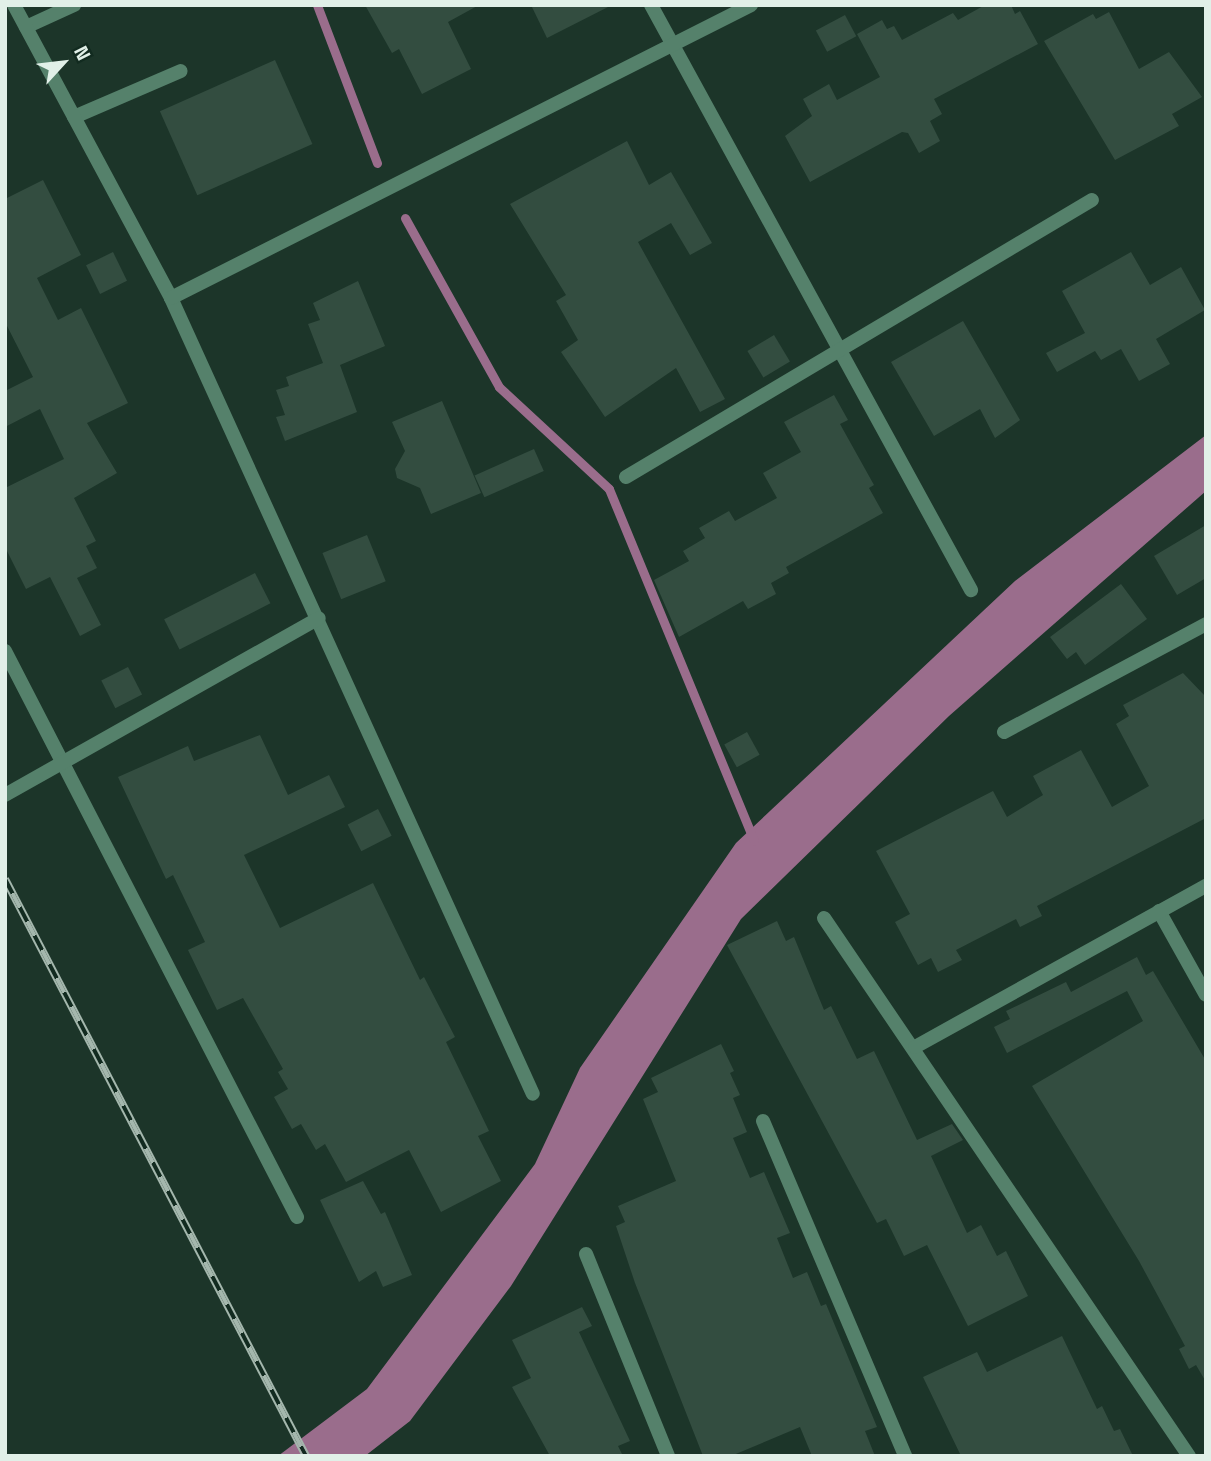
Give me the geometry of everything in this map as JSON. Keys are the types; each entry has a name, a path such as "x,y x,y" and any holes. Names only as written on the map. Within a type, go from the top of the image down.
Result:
{"street":[{"path":"14,5 171,298 319,618 533,1094"},
{"path":"26,27 74,5"},
{"path":"651,5 842,347 971,590"},
{"path":"171,298 751,5"},
{"path":"74,117 181,71"},
{"path":"626,477 1092,200"},
{"path":"5,794 319,618"},
{"path":"1004,732 1206,624"},
{"path":"5,651 297,1217"},
{"path":"915,1047 1206,886"},
{"path":"1159,911 1206,995"},
{"path":"824,918 915,1047 1189,1456"},
{"path":"763,1121 905,1456"},
{"path":"586,1254 668,1456"}],"shaded area":[{"path":"1206,435 1206,491 949,716 741,919 511,1286 410,1421 365,1456 278,1456 367,1389 535,1164 580,1068 736,843 1015,581"}],"building":[{"path":"365,5 479,5 448,22 471,69 422,94 399,49 392,53"},
{"path":"531,5 612,5 547,38"},
{"path":"985,5 1011,5 1015,14 1020,11 1038,44 934,99 942,114 930,121 940,141 919,153 908,133 902,132 810,182 785,136 812,116 803,99 829,84 837,100 880,77 857,34 882,20 887,29 894,26 902,40 953,13 958,20"},
{"path":"1109,12 1139,69 1169,52 1202,97 1172,114 1179,126 1115,160 1044,41 1093,14 1096,19"},
{"path":"845,15 856,36 827,52 816,30"},
{"path":"275,60 312,144 197,195 160,111"},
{"path":"627,141 649,185 671,172 712,243 690,255 671,223 638,242 725,399 700,412 676,368 605,417 561,352 578,340 556,301 566,295 510,204"},
{"path":"43,180 81,255 37,278 58,320 81,308 128,403 87,423 117,473 74,498 96,541 86,546 97,568 77,578 101,625 80,636 50,577 26,589 5,547 5,488 64,459 40,409 5,427 5,391 33,377 5,322 5,199"},
{"path":"113,252 127,281 100,294 86,265"},
{"path":"1131,252 1150,285 1181,267 1205,310 1156,339 1170,364 1139,381 1121,349 1101,360 1095,351 1057,372 1046,353 1085,333 1062,291"},
{"path":"358,281 385,346 340,365 357,412 285,441 276,417 285,415 276,390 289,386 286,377 323,363 308,324 320,320 313,303"},
{"path":"963,321 1020,420 995,438 980,409 934,436 891,362"},
{"path":"774,335 790,362 763,378 747,351"},
{"path":"834,395 848,420 840,424 874,485 869,488 883,513 786,567 789,573 771,583 776,594 748,609 743,601 679,637 654,580 689,561 683,551 705,538 699,528 729,511 735,521 777,498 763,473 801,452 784,422"},
{"path":"442,401 481,493 431,514 420,488 397,478 395,469 405,451 392,422"},
{"path":"534,449 544,471 484,497 475,475"},
{"path":"1206,525 1206,578 1177,595 1154,556"},
{"path":"367,535 386,581 341,599 322,553"},
{"path":"255,573 270,603 180,650 164,619"},
{"path":"1121,584 1147,619 1085,665 1076,652 1067,659 1050,637"},
{"path":"128,667 142,695 115,708 101,681"},
{"path":"1183,673 1206,697 1206,818 1037,906 1042,916 1020,927 1016,919 956,950 962,960 938,972 931,958 918,965 895,922 910,914 876,851 993,791 1007,817 1043,795 1033,776 1081,750 1112,807 1149,786 1116,724 1129,716 1123,705"},
{"path":"747,732 760,755 737,767 724,745"},
{"path":"260,735 288,795 329,775 345,807 244,855 280,928 373,883 420,980 424,977 455,1037 446,1042 489,1131 478,1136 501,1181 441,1212 409,1150 346,1182 325,1144 316,1150 301,1124 292,1129 274,1097 288,1089 278,1072 283,1069 243,998 217,1010 188,950 205,942 173,875 166,879 118,777 188,746 194,761"},
{"path":"378,809 392,836 361,851 348,824"},
{"path":"777,921 786,941 794,937 824,1010 831,1006 857,1059 874,1051 917,1140 952,1124 963,1140 931,1156 967,1233 981,1225 997,1256 1006,1251 1028,1296 968,1326 927,1245 904,1256 886,1219 877,1223 727,945"},
{"path":"1137,957 1146,975 1153,971 1206,1061 1206,1382 1196,1365 1189,1369 1179,1349 1185,1346 1139,1261 1032,1086 1143,1021 1127,991 1007,1053 994,1027 1010,1019 1006,1011 1066,982 1071,992"},
{"path":"721,1044 734,1071 730,1073 740,1095 733,1098 747,1132 733,1138 750,1178 764,1172 790,1233 777,1238 793,1278 807,1272 821,1306 826,1304 877,1427 865,1431 875,1456 812,1456 800,1427 731,1456 703,1456 635,1283 616,1226 625,1222 618,1206 676,1181 643,1099 658,1092 651,1078"},
{"path":"363,1181 381,1214 385,1212 412,1275 383,1287 376,1271 359,1282 320,1200"},
{"path":"582,1307 592,1326 579,1332 630,1441 618,1446 623,1456 550,1456 512,1387 531,1378 512,1340"},
{"path":"1062,1336 1097,1409 1102,1406 1114,1431 1120,1429 1133,1456 961,1456 923,1377 977,1352 987,1372"}],"waterway":[{"path":"317,5 377,163"},
{"path":"405,218 499,387 609,489 754,840"}],"railway":[{"path":"5,879 306,1456"}]}
